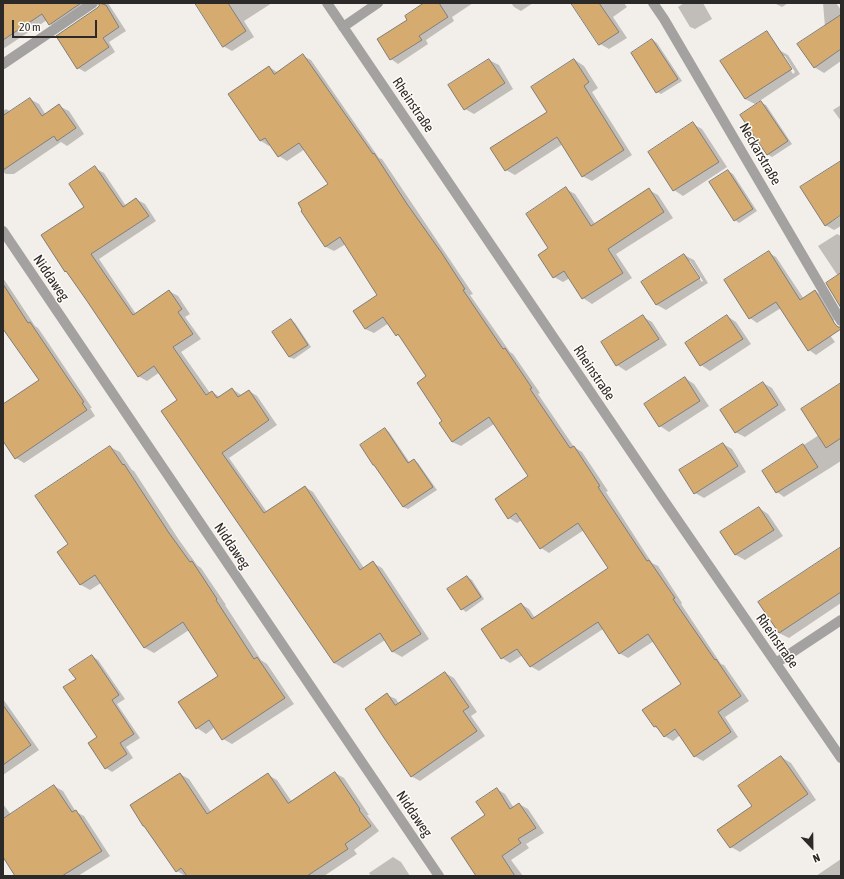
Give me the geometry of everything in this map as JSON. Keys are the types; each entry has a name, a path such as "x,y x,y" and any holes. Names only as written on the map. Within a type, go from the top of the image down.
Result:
{"street":[{"path":"3,64 93,3"},
{"name":"Rheinstraße","path":"327,3 663,499 841,758"},
{"path":"343,28 378,3"},
{"name":"Neckarstraße","path":"653,3 664,19 841,321"},
{"name":"Niddaweg","path":"3,232 439,876"},
{"path":"776,663 841,620"}],"building":[{"path":"3,3 81,3 49,25 42,14 3,40"},
{"path":"99,3 106,5 119,27 103,38 109,47 77,69 56,36 97,8"},
{"path":"195,3 228,3 246,31 223,47"},
{"path":"424,3 439,3 448,17 419,36 422,40 390,60 377,39 407,20 405,16"},
{"path":"571,3 599,3 619,32 599,45"},
{"path":"841,15 841,49 814,68 797,44"},
{"path":"767,31 792,69 745,99 720,61"},
{"path":"652,39 678,79 656,93 631,53"},
{"path":"303,54 373,154 374,153 407,204 441,252 465,289 463,290 503,349 505,348 532,388 530,389 570,448 574,446 600,486 598,487 647,561 649,560 675,598 673,599 741,696 718,712 731,732 694,757 675,729 664,737 656,726 654,727 642,710 681,684 648,634 619,654 598,622 530,667 517,649 501,659 481,629 521,603 532,619 608,568 578,523 540,549 516,513 508,519 495,499 528,476 489,417 452,442 439,423 442,421 417,383 426,376 398,334 396,336 383,317 365,329 353,311 377,295 340,237 325,247 301,211 302,210 298,203 328,184 299,143 278,157 265,138 260,141 228,94 269,66 274,74"},
{"path":"489,59 505,83 464,110 448,85"},
{"path":"574,59 589,82 584,86 624,150 582,177 557,137 505,171 490,148 547,112 531,87"},
{"path":"30,98 42,116 59,104 76,128 57,141 54,136 3,170 3,116"},
{"path":"761,101 788,141 767,155 740,115"},
{"path":"693,122 719,162 673,191 648,152"},
{"path":"841,161 841,215 825,226 800,187"},
{"path":"95,166 123,207 136,198 149,216 91,254 133,315 169,290 182,309 178,312 193,334 173,347 206,395 212,391 217,398 232,388 238,397 249,390 269,420 222,453 264,513 305,486 360,570 373,561 421,634 392,652 380,633 334,663 161,411 177,400 154,366 138,377 41,235 84,207 69,184"},
{"path":"728,170 753,209 734,221 709,182"},
{"path":"566,187 591,226 649,188 664,212 608,249 623,273 582,299 564,271 553,278 538,255 548,248 526,214"},
{"path":"769,251 800,300 815,290 835,324 838,327 841,327 841,329 808,351 776,302 749,319 724,280"},
{"path":"684,254 700,278 656,305 641,282"},
{"path":"841,273 841,308 826,283"},
{"path":"3,284 28,323 30,322 84,402 82,403 87,410 15,459 3,441 3,404 39,380 3,329"},
{"path":"643,315 659,339 616,366 601,342"},
{"path":"727,315 743,339 700,366 685,343"},
{"path":"291,319 308,345 289,357 272,332"},
{"path":"685,377 700,401 659,427 644,404"},
{"path":"763,382 778,405 735,433 720,410"},
{"path":"841,383 841,438 826,448 801,409"},
{"path":"385,428 408,463 414,459 433,487 403,507 360,445"},
{"path":"723,443 738,466 694,494 679,470"},
{"path":"803,444 818,467 776,493 762,471"},
{"path":"110,446 123,465 124,464 169,533 190,562 192,561 254,659 257,657 285,698 222,740 209,720 196,729 178,702 218,676 183,622 144,648 95,575 80,585 57,552 68,544 35,496"},
{"path":"759,507 774,530 735,555 720,532"},
{"path":"841,547 841,592 779,633 758,602"},
{"path":"467,576 481,597 461,610 447,589"},
{"path":"92,655 119,695 112,700 134,734 120,743 127,754 105,769 88,743 97,737 63,687 76,679 69,670"},
{"path":"445,672 469,707 463,711 477,731 411,777 365,709 387,693 395,705"},
{"path":"3,705 31,745 3,765"},
{"path":"781,756 808,794 730,848 717,830 752,806 738,786"},
{"path":"335,772 371,826 345,844 348,849 307,876 187,876 181,868 176,872 130,805 180,773 207,814 268,773 288,803"},
{"path":"54,785 72,812 76,810 102,851 62,876 15,876 3,857 3,819"},
{"path":"497,788 510,809 519,803 536,828 518,839 521,843 502,856 515,876 476,876 451,838 485,815 476,802"}]}
